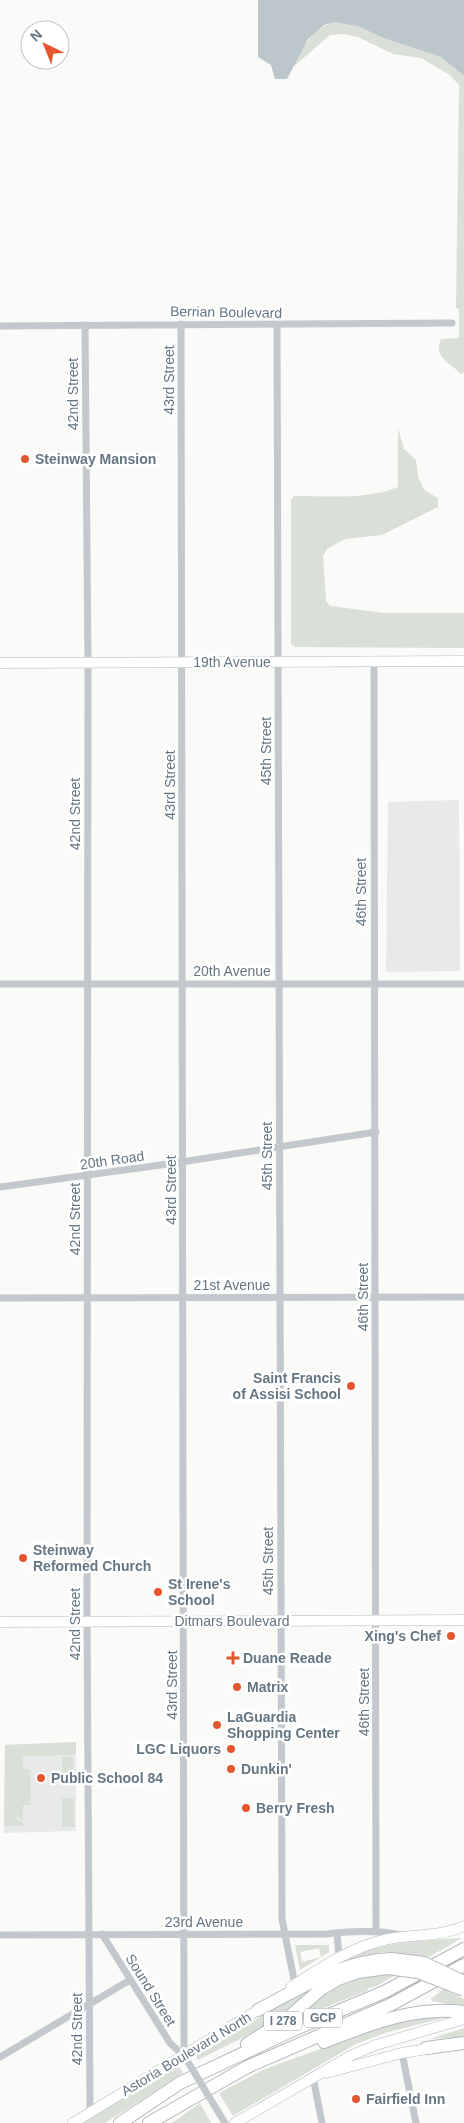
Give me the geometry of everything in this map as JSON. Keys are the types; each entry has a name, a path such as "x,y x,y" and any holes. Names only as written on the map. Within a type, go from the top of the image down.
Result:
{"highway":[{"name":"GCP","path":"120,2123 180,2084 286,2034 384,1992 464,1949"},
{"path":"258,2010 340,1969 365,1961 424,1963 464,1982"},
{"name":"I 278","path":"180,2084 204,2066 280,2023 321,1989 338,1978 390,1963 464,1990"},
{"name":"GCP","path":"209,2090 255,2063 409,1995 464,1965"},
{"name":"I 278","path":"149,2123 209,2090 377,2022 430,2011 464,2012"},
{"path":"426,2048 464,2043"}],"street":[{"name":"Berrian Boulevard","path":"0,326 452,323"},
{"name":"42nd Street","path":"85,324 88,662 86,984 90,2113"},
{"name":"43rd Street","path":"181,324 184,1934 186,2058"},
{"name":"45th Street","path":"277,325 282,1919 295,1985"},
{"name":"19th Avenue","path":"0,663 464,661"},
{"name":"46th Street","path":"374,662 376,1932"},
{"name":"20th Avenue","path":"0,984 464,984"},
{"name":"20th Road","path":"0,1187 184,1162 376,1132"},
{"name":"21st Avenue","path":"0,1298 464,1297"},
{"name":"Ditmars Boulevard","path":"0,1622 464,1620"},
{"name":"Astoria Boulevard North","path":"73,2123 186,2058 339,1957 366,1945 407,1936 447,1932 464,1926"},
{"name":"23rd Avenue","path":"0,1935 376,1932 407,1936"},
{"path":"337,1933 339,1957"},
{"name":"Sound Street","path":"102,1934 170,2043 186,2058 225,2123"},
{"path":"0,2057 130,1980"},
{"path":"236,2123 362,2050 464,2019"},
{"path":"313,2077 426,2048 464,2050"},
{"path":"402,2053 416,2123"},
{"path":"313,2077 322,2123"}],"shaded area":[{"path":"258,0 464,0 464,76 441,57 383,38 360,27 335,22 324,25 308,39 287,79 275,79 271,65 258,57"},
{"path":"335,22 360,27 383,38 441,57 464,76 464,372 461,374 443,359 439,351 441,339 459,338 459,309 456,308 459,85 450,75 421,58 393,54 358,37 344,34 330,35 292,68 304,46 314,34"},
{"path":"398,428 404,449 416,460 418,476 424,490 438,498 438,507 382,535 345,539 327,549 323,556 326,601 330,606 384,613 464,613 464,648 295,647 291,644 291,500 294,496 360,496 398,487"},
{"path":"459,800 460,971 386,972 388,802"},
{"name":"Public School 84","path":"76,1742 76,1831 4,1833 5,1745"},
{"path":"76,1742 76,1755 23,1756 23,1769 30,1770 31,1805 23,1805 23,1821 17,1817 15,1807 16,1819 23,1822 23,1826 4,1826 5,1745"},
{"path":"62,1757 73,1757 73,1783 62,1783"},
{"path":"62,1798 74,1798 74,1827 62,1827"},
{"path":"462,1938 429,1957 382,1952 352,1960 350,1957 393,1944"},
{"path":"295,1945 329,1945 329,1952 321,1957 300,1970","holes":["319,1948 321,1957 302,1962 300,1952"]},
{"path":"397,1974 377,1986 290,2022 329,1991 366,1977"},
{"path":"320,1981 294,2006 264,2026 198,2060 196,2055"},
{"path":"443,1989 464,1999 464,2007 432,2001 431,1999"},
{"path":"417,2016 452,2016 388,2032 356,2044 233,2116 219,2093 265,2069 339,2042 375,2026"},
{"path":"464,2028 464,2037 429,2039"},
{"path":"178,2065 183,2073 105,2123 83,2123"},
{"path":"200,2103 211,2123 172,2123"}],"place":[{"name":"Steinway Mansion","path":"25,459"},
{"name":"Saint Francis of Assisi School","path":"351,1386"},
{"name":"Steinway Reformed Church","path":"23,1558"},
{"name":"St Irene's School","path":"158,1592"},
{"name":"Xing's Chef","path":"451,1636"},
{"name":"Duane Reade","path":"233,1658"},
{"name":"Matrix","path":"237,1687"},
{"name":"LaGuardia Shopping Center","path":"217,1725"},
{"name":"LGC Liquors","path":"231,1749"},
{"name":"Dunkin'","path":"231,1769"},
{"name":"Public School 84","path":"41,1778"},
{"name":"Berry Fresh","path":"246,1808"},
{"name":"Fairfield Inn","path":"356,2099"}]}
